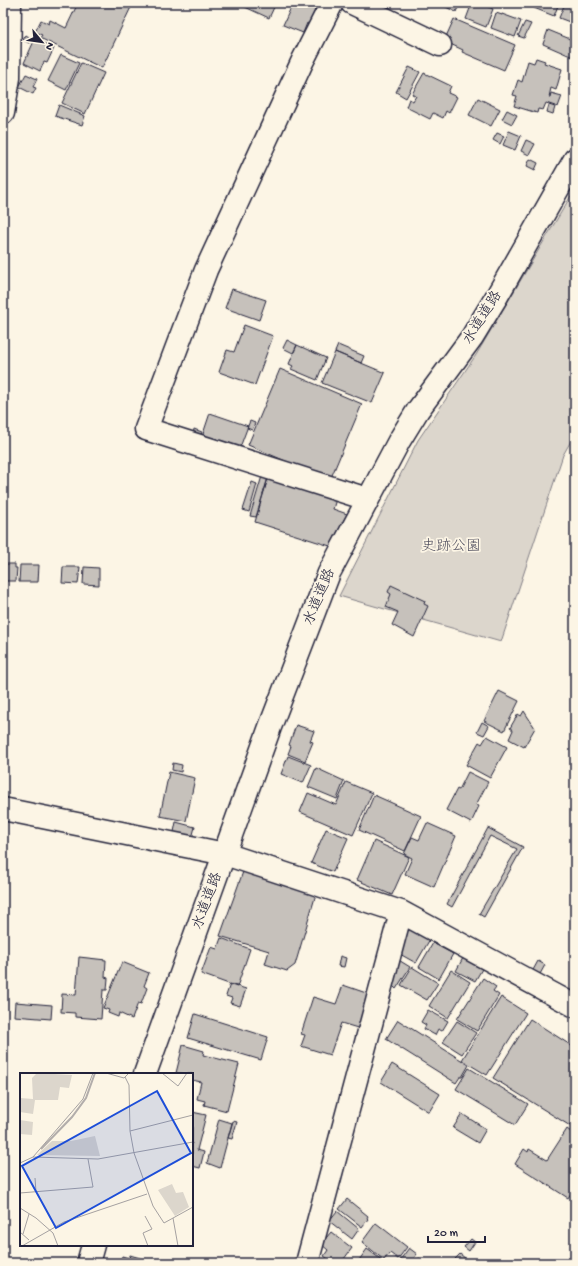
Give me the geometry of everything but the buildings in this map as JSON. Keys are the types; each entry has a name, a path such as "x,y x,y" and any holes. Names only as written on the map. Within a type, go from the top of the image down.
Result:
{"street":[{"path":"3,114 9,78 10,3"},
{"path":"332,3 303,60 206,270 146,429 367,499"},
{"path":"352,3 440,45"},
{"name":"水道道路","path":"145,1073 270,727 329,573 399,441 418,410 476,330 575,159"},
{"path":"3,809 224,854 401,912 575,1006"},
{"path":"307,1263 401,912"},
{"path":"88,1263 93,1246"}],"green space":[{"name":"史跡公園","path":"575,189 575,434 563,455 501,642 339,596 418,440 476,355"}]}
